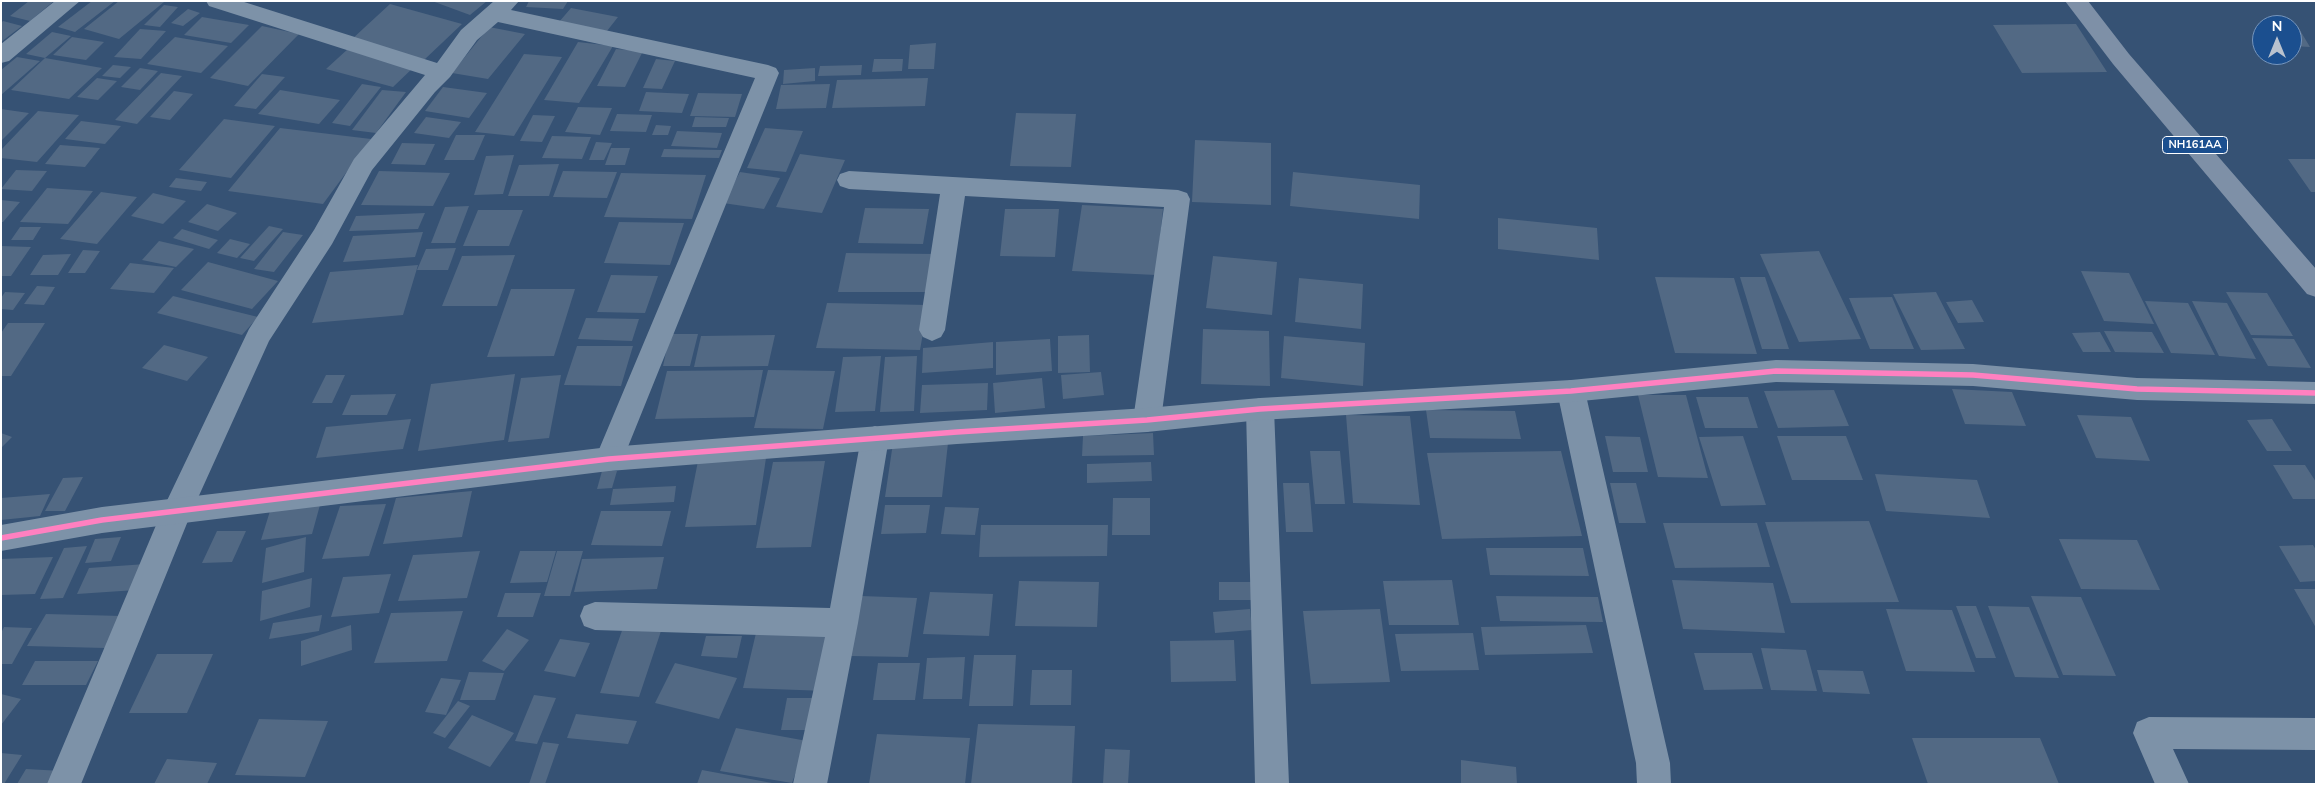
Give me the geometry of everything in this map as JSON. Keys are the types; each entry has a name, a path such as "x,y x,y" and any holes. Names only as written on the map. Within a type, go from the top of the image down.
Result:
{"highway":[{"name":"NH161AA","path":"2076,1 2121,59 2316,287"}],"street":[{"path":"1,56 69,1"},
{"path":"216,1 442,72"},
{"path":"64,784 177,511 258,336 323,236 363,165 427,86 442,72 469,35 501,8 768,74 609,459"},
{"path":"849,180 1178,199 1147,420"},
{"path":"932,330 954,186"},
{"path":"1,538 102,520 609,459 874,438 1147,420 1260,409 1571,391 1776,371 1973,375 2137,389 2316,393"},
{"path":"1571,391 1650,753 1654,784"},
{"path":"1260,409 1272,784"},
{"path":"810,784 843,623 874,438"},
{"path":"595,616 843,623"},
{"path":"2172,784 2149,733 2316,734"}],"building":[{"path":"29,1 54,1 30,21 10,16"},
{"path":"92,1 115,1 75,32 58,27"},
{"path":"119,1 164,2 119,39 84,29"},
{"path":"432,1 487,1 470,15"},
{"path":"529,1 568,1 563,9 526,7"},
{"path":"390,4 462,24 424,60 351,40"},
{"path":"164,5 178,7 160,27 144,25"},
{"path":"571,8 618,17 607,31 559,22"},
{"path":"188,9 200,13 183,26 171,23"},
{"path":"202,17 249,25 231,43 184,35"},
{"path":"3,21 22,26 1,42 1,23"},
{"path":"2076,24 2107,72 2022,73 1993,25"},
{"path":"262,26 299,34 248,86 210,78"},
{"path":"489,27 525,34 488,79 452,73"},
{"path":"140,29 166,31 141,59 114,57"},
{"path":"52,32 71,36 45,58 26,54"},
{"path":"2302,34 2310,47 2302,47"},
{"path":"72,37 104,42 86,60 53,55"},
{"path":"175,37 228,46 201,73 147,64"},
{"path":"578,42 613,46 579,103 544,100"},
{"path":"936,43 934,69 908,69 910,45"},
{"path":"349,48 415,66 393,87 326,69"},
{"path":"616,49 643,51 625,87 597,86"},
{"path":"524,54 562,57 514,136 475,132"},
{"path":"17,57 40,61 1,95 1,70"},
{"path":"45,58 102,68 69,99 11,90"},
{"path":"656,59 675,61 662,89 643,88"},
{"path":"874,59 903,59 902,71 872,72"},
{"path":"113,65 131,67 120,78 102,76"},
{"path":"862,65 861,75 818,76 820,66"},
{"path":"140,68 158,71 140,90 121,87"},
{"path":"815,68 815,81 783,84 784,70"},
{"path":"161,73 182,76 137,124 115,120"},
{"path":"262,74 285,77 256,109 234,106"},
{"path":"97,78 117,81 98,100 77,97"},
{"path":"928,78 925,106 832,108 837,80"},
{"path":"362,84 381,87 350,126 332,123"},
{"path":"830,84 826,108 776,109 781,85"},
{"path":"443,87 487,93 469,118 425,111"},
{"path":"280,90 340,100 319,124 258,114"},
{"path":"382,90 406,92 376,133 352,130"},
{"path":"174,91 193,94 170,120 150,117"},
{"path":"646,92 689,94 682,113 639,111"},
{"path":"698,93 742,94 735,117 690,116"},
{"path":"578,107 612,108 600,135 565,132"},
{"path":"1,109 29,113 1,141"},
{"path":"38,111 79,115 37,162 1,158 1,150"},
{"path":"1016,113 1076,114 1071,167 1010,166"},
{"path":"617,114 652,115 646,132 610,131"},
{"path":"533,115 555,116 542,142 520,141"},
{"path":"426,117 461,122 449,138 414,133"},
{"path":"695,117 729,118 726,127 692,127"},
{"path":"224,119 275,126 231,178 179,170"},
{"path":"81,121 121,126 105,144 65,139"},
{"path":"656,125 671,126 668,135 652,135"},
{"path":"280,128 371,139 323,204 228,191"},
{"path":"765,128 803,131 786,172 747,168"},
{"path":"677,131 722,133 717,148 671,146"},
{"path":"456,135 485,135 474,160 444,160"},
{"path":"552,136 591,137 582,159 542,158"},
{"path":"1195,140 1271,143 1271,205 1192,202"},
{"path":"596,142 612,143 604,160 589,160"},
{"path":"402,143 435,144 425,165 391,164"},
{"path":"60,145 100,148 85,167 45,164"},
{"path":"611,148 630,148 625,165 605,165"},
{"path":"664,149 722,150 719,158 661,157"},
{"path":"800,154 845,160 822,213 776,207"},
{"path":"514,155 503,194 474,195 486,156"},
{"path":"2288,159 2316,159 2316,192 2311,192"},
{"path":"559,164 549,196 508,196 519,165"},
{"path":"16,170 47,171 32,191 1,189"},
{"path":"379,171 450,173 433,206 361,205"},
{"path":"563,171 617,172 607,198 553,197"},
{"path":"740,172 780,178 764,209 723,203"},
{"path":"1293,172 1420,185 1419,219 1290,206"},
{"path":"621,173 706,175 692,219 604,217"},
{"path":"176,178 207,182 201,191 169,187"},
{"path":"47,188 93,191 68,224 20,222"},
{"path":"101,192 137,197 97,244 60,239"},
{"path":"153,193 186,201 163,224 131,216"},
{"path":"1,200 20,202 3,222 1,222"},
{"path":"207,204 237,213 218,231 188,222"},
{"path":"1082,205 1163,209 1156,275 1072,271"},
{"path":"469,206 455,243 431,243 445,207"},
{"path":"865,208 929,209 923,244 858,243"},
{"path":"1005,209 1059,209 1055,257 1000,256"},
{"path":"478,210 523,210 509,246 463,246"},
{"path":"425,213 418,229 349,231 356,216"},
{"path":"1498,218 1597,228 1599,260 1498,249"},
{"path":"619,222 684,223 670,265 604,263"},
{"path":"269,226 283,229 254,261 240,258"},
{"path":"20,227 41,227 33,240 11,240"},
{"path":"182,229 218,240 209,249 173,238"},
{"path":"283,232 303,235 274,272 254,269"},
{"path":"423,232 415,257 343,262 353,236"},
{"path":"230,239 250,244 237,258 217,253"},
{"path":"159,241 194,249 176,267 142,260"},
{"path":"1,246 31,247 11,276 1,276"},
{"path":"456,248 448,270 417,270 426,249"},
{"path":"83,250 100,251 85,273 68,273"},
{"path":"1819,251 1861,339 1799,342 1760,254"},
{"path":"846,253 936,254 931,292 838,292"},
{"path":"71,254 58,275 30,275 43,255"},
{"path":"515,255 497,306 442,306 462,256"},
{"path":"1213,256 1277,262 1272,315 1206,308"},
{"path":"208,262 278,281 252,309 181,290"},
{"path":"130,263 174,268 154,293 110,289"},
{"path":"418,265 403,315 312,323 330,272"},
{"path":"2081,271 2129,273 2154,324 2104,321"},
{"path":"611,275 658,276 645,313 597,312"},
{"path":"1655,277 1734,278 1757,354 1675,353"},
{"path":"1740,277 1765,277 1789,349 1762,349"},
{"path":"1299,278 1363,284 1361,329 1295,322"},
{"path":"37,286 55,287 44,305 24,304"},
{"path":"511,289 575,289 554,356 487,357"},
{"path":"5,292 25,293 13,310 1,309 1,298"},
{"path":"1936,292 1965,349 1921,350 1893,294"},
{"path":"2226,292 2267,293 2293,336 2251,335"},
{"path":"173,296 258,317 242,335 157,313"},
{"path":"1892,297 1914,349 1870,349 1849,298"},
{"path":"1972,300 1984,322 1958,323 1946,302"},
{"path":"2145,301 2188,303 2215,355 2171,353"},
{"path":"2192,301 2227,303 2256,359 2219,356"},
{"path":"827,303 928,305 920,350 816,348"},
{"path":"586,318 639,319 632,341 578,339"},
{"path":"8,323 45,323 11,376 1,376 1,333"},
{"path":"1203,329 1269,331 1270,386 1201,384"},
{"path":"2104,331 2152,332 2164,353 2115,352"},
{"path":"2100,332 2111,352 2083,352 2072,333"},
{"path":"670,334 698,334 690,366 663,366"},
{"path":"775,335 768,366 694,367 701,336"},
{"path":"1089,335 1090,372 1058,373 1058,336"},
{"path":"1284,336 1365,343 1363,386 1281,378"},
{"path":"2252,338 2294,339 2311,368 2268,366"},
{"path":"1050,339 1052,371 996,375 996,342"},
{"path":"993,342 993,368 922,373 923,348"},
{"path":"164,345 208,357 187,381 142,368"},
{"path":"577,346 633,346 621,386 564,385"},
{"path":"881,356 875,411 835,412 843,357"},
{"path":"917,356 914,411 880,412 885,357"},
{"path":"763,370 754,417 655,419 667,371"},
{"path":"768,370 835,371 823,429 754,428"},
{"path":"1101,372 1104,395 1063,399 1061,375"},
{"path":"515,374 504,440 418,451 431,384"},
{"path":"326,375 345,375 332,403 312,403"},
{"path":"561,375 549,438 508,442 521,378"},
{"path":"1042,378 1045,408 995,413 993,383"},
{"path":"988,383 987,410 920,413 922,385"},
{"path":"1952,389 2012,392 2026,426 1965,424"},
{"path":"1834,390 1849,426 1778,428 1764,391"},
{"path":"396,394 387,415 342,415 351,395"},
{"path":"1638,395 1686,395 1708,478 1658,477"},
{"path":"1696,397 1748,397 1758,428 1705,428"},
{"path":"1426,410 1515,411 1521,439 1430,438"},
{"path":"1346,415 1410,416 1420,505 1353,503"},
{"path":"2077,415 2131,417 2150,461 2096,458"},
{"path":"411,419 403,449 316,458 326,427"},
{"path":"2272,419 2292,451 2267,451 2247,420"},
{"path":"1,433 12,437 1,448"},
{"path":"1153,433 1154,455 1082,456 1083,436"},
{"path":"1605,436 1640,437 1648,472 1613,472"},
{"path":"1743,436 1766,505 1721,506 1699,437"},
{"path":"1777,436 1846,436 1863,480 1792,480"},
{"path":"893,443 948,443 942,497 885,497"},
{"path":"1310,451 1340,451 1345,504 1315,504"},
{"path":"1561,451 1582,536 1442,539 1427,453"},
{"path":"766,458 756,525 685,527 698,461"},
{"path":"825,461 811,547 756,548 773,462"},
{"path":"1151,462 1152,481 1087,483 1087,464"},
{"path":"2273,465 2305,465 2316,482 2316,499 2293,499"},
{"path":"602,471 617,471 612,488 597,489"},
{"path":"1875,474 1977,480 1990,518 1886,511"},
{"path":"83,477 65,511 45,511 63,478"},
{"path":"1283,483 1309,483 1313,532 1286,532"},
{"path":"1610,483 1636,483 1646,523 1619,523"},
{"path":"676,486 674,502 610,505 613,489"},
{"path":"472,491 462,537 383,544 396,498"},
{"path":"50,494 40,516 1,520 1,498"},
{"path":"1113,498 1150,498 1150,535 1112,535"},
{"path":"386,504 369,556 322,559 340,506"},
{"path":"320,505 312,534 261,540 270,511"},
{"path":"885,505 930,505 926,533 881,534"},
{"path":"945,507 979,508 975,535 941,534"},
{"path":"601,511 671,511 662,546 591,545"},
{"path":"1869,521 1899,602 1791,603 1765,522"},
{"path":"1663,523 1757,523 1770,567 1675,568"},
{"path":"981,525 1108,525 1107,556 979,557"},
{"path":"217,531 246,531 232,562 202,563"},
{"path":"121,537 111,561 85,563 95,539"},
{"path":"306,537 304,572 262,583 266,548"},
{"path":"2059,539 2137,540 2160,590 2081,589"},
{"path":"2313,545 2316,550 2316,581 2300,582 2279,546"},
{"path":"87,546 63,598 40,599 64,548"},
{"path":"1486,548 1583,548 1589,576 1490,575"},
{"path":"480,551 467,598 398,601 413,555"},
{"path":"520,551 556,551 547,582 510,583"},
{"path":"557,551 583,551 570,596 544,596"},
{"path":"53,557 35,594 1,595 1,559"},
{"path":"664,557 657,589 574,592 582,559"},
{"path":"146,564 136,590 77,594 89,568"},
{"path":"391,574 379,613 331,617 343,577"},
{"path":"312,578 310,607 260,621 262,591"},
{"path":"1452,580 1459,625 1389,625 1383,581"},
{"path":"1672,580 1773,583 1785,633 1683,629"},
{"path":"1019,581 1099,582 1097,627 1015,626"},
{"path":"1219,582 1262,582 1263,600 1219,600"},
{"path":"2294,589 2316,589 2316,628"},
{"path":"930,592 993,594 989,636 923,634"},
{"path":"505,593 541,593 533,617 497,617"},
{"path":"861,596 917,598 908,657 850,656"},
{"path":"1496,596 1598,597 1603,622 1500,621"},
{"path":"2031,596 2081,597 2116,676 2063,675"},
{"path":"1956,606 1976,606 1996,658 1976,658"},
{"path":"1988,606 2029,607 2059,678 2015,677"},
{"path":"1250,609 1252,630 1215,633 1213,612"},
{"path":"1380,609 1390,682 1311,684 1303,611"},
{"path":"1886,609 1952,610 1975,672 1906,671"},
{"path":"463,611 447,661 374,663 391,613"},
{"path":"46,614 122,616 105,648 27,646"},
{"path":"322,615 319,631 269,639 273,623"},
{"path":"351,625 352,650 301,666 301,641"},
{"path":"624,625 662,628 639,697 600,693"},
{"path":"1586,625 1593,653 1485,655 1481,627"},
{"path":"4,627 32,628 12,664 1,664 1,633"},
{"path":"507,629 529,640 504,671 482,661"},
{"path":"756,633 837,636 827,691 743,688"},
{"path":"1473,633 1479,670 1401,671 1395,634"},
{"path":"706,636 742,636 737,658 701,656"},
{"path":"560,639 590,643 575,677 544,671"},
{"path":"1234,640 1236,681 1171,682 1170,641"},
{"path":"1761,648 1806,650 1817,691 1771,690"},
{"path":"1694,653 1752,653 1763,689 1704,690"},
{"path":"157,654 213,654 187,713 129,713"},
{"path":"974,655 1016,655 1013,706 969,706"},
{"path":"965,657 962,699 923,699 927,658"},
{"path":"35,661 98,661 86,685 22,685"},
{"path":"675,663 737,678 719,719 655,703"},
{"path":"878,663 920,663 915,700 873,700"},
{"path":"1032,670 1072,670 1071,705 1030,705"},
{"path":"1817,670 1863,671 1870,694 1823,692"},
{"path":"469,672 504,673 495,700 460,700"},
{"path":"441,678 461,680 446,715 425,712"},
{"path":"1,694 21,699 1,725"},
{"path":"534,695 556,698 537,744 515,741"},
{"path":"787,698 816,698 811,730 781,730"},
{"path":"458,701 470,706 445,738 433,733"},
{"path":"576,714 637,721 628,744 567,738"},
{"path":"472,715 514,733 490,767 448,748"},
{"path":"259,719 328,721 305,777 235,775"},
{"path":"978,724 1075,726 1072,784 971,784"},
{"path":"736,728 807,741 792,783 720,771"},
{"path":"877,734 970,738 965,784 869,784"},
{"path":"1912,738 2040,738 2059,784 1928,784"},
{"path":"543,742 559,744 545,784 529,784"},
{"path":"1105,749 1130,750 1128,784 1103,784"},
{"path":"1,753 22,755 4,784 1,784"},
{"path":"167,759 217,763 207,784 154,784"},
{"path":"1461,760 1516,767 1517,784 1461,784"},
{"path":"26,769 62,771 54,784 17,784"},
{"path":"702,770 772,783 772,784 697,784"}],"cycle path":[{"path":"1,538 102,520 609,459 957,432 1147,420 1260,409 1571,391 1776,371 1973,375 2137,389 2316,393"}]}
